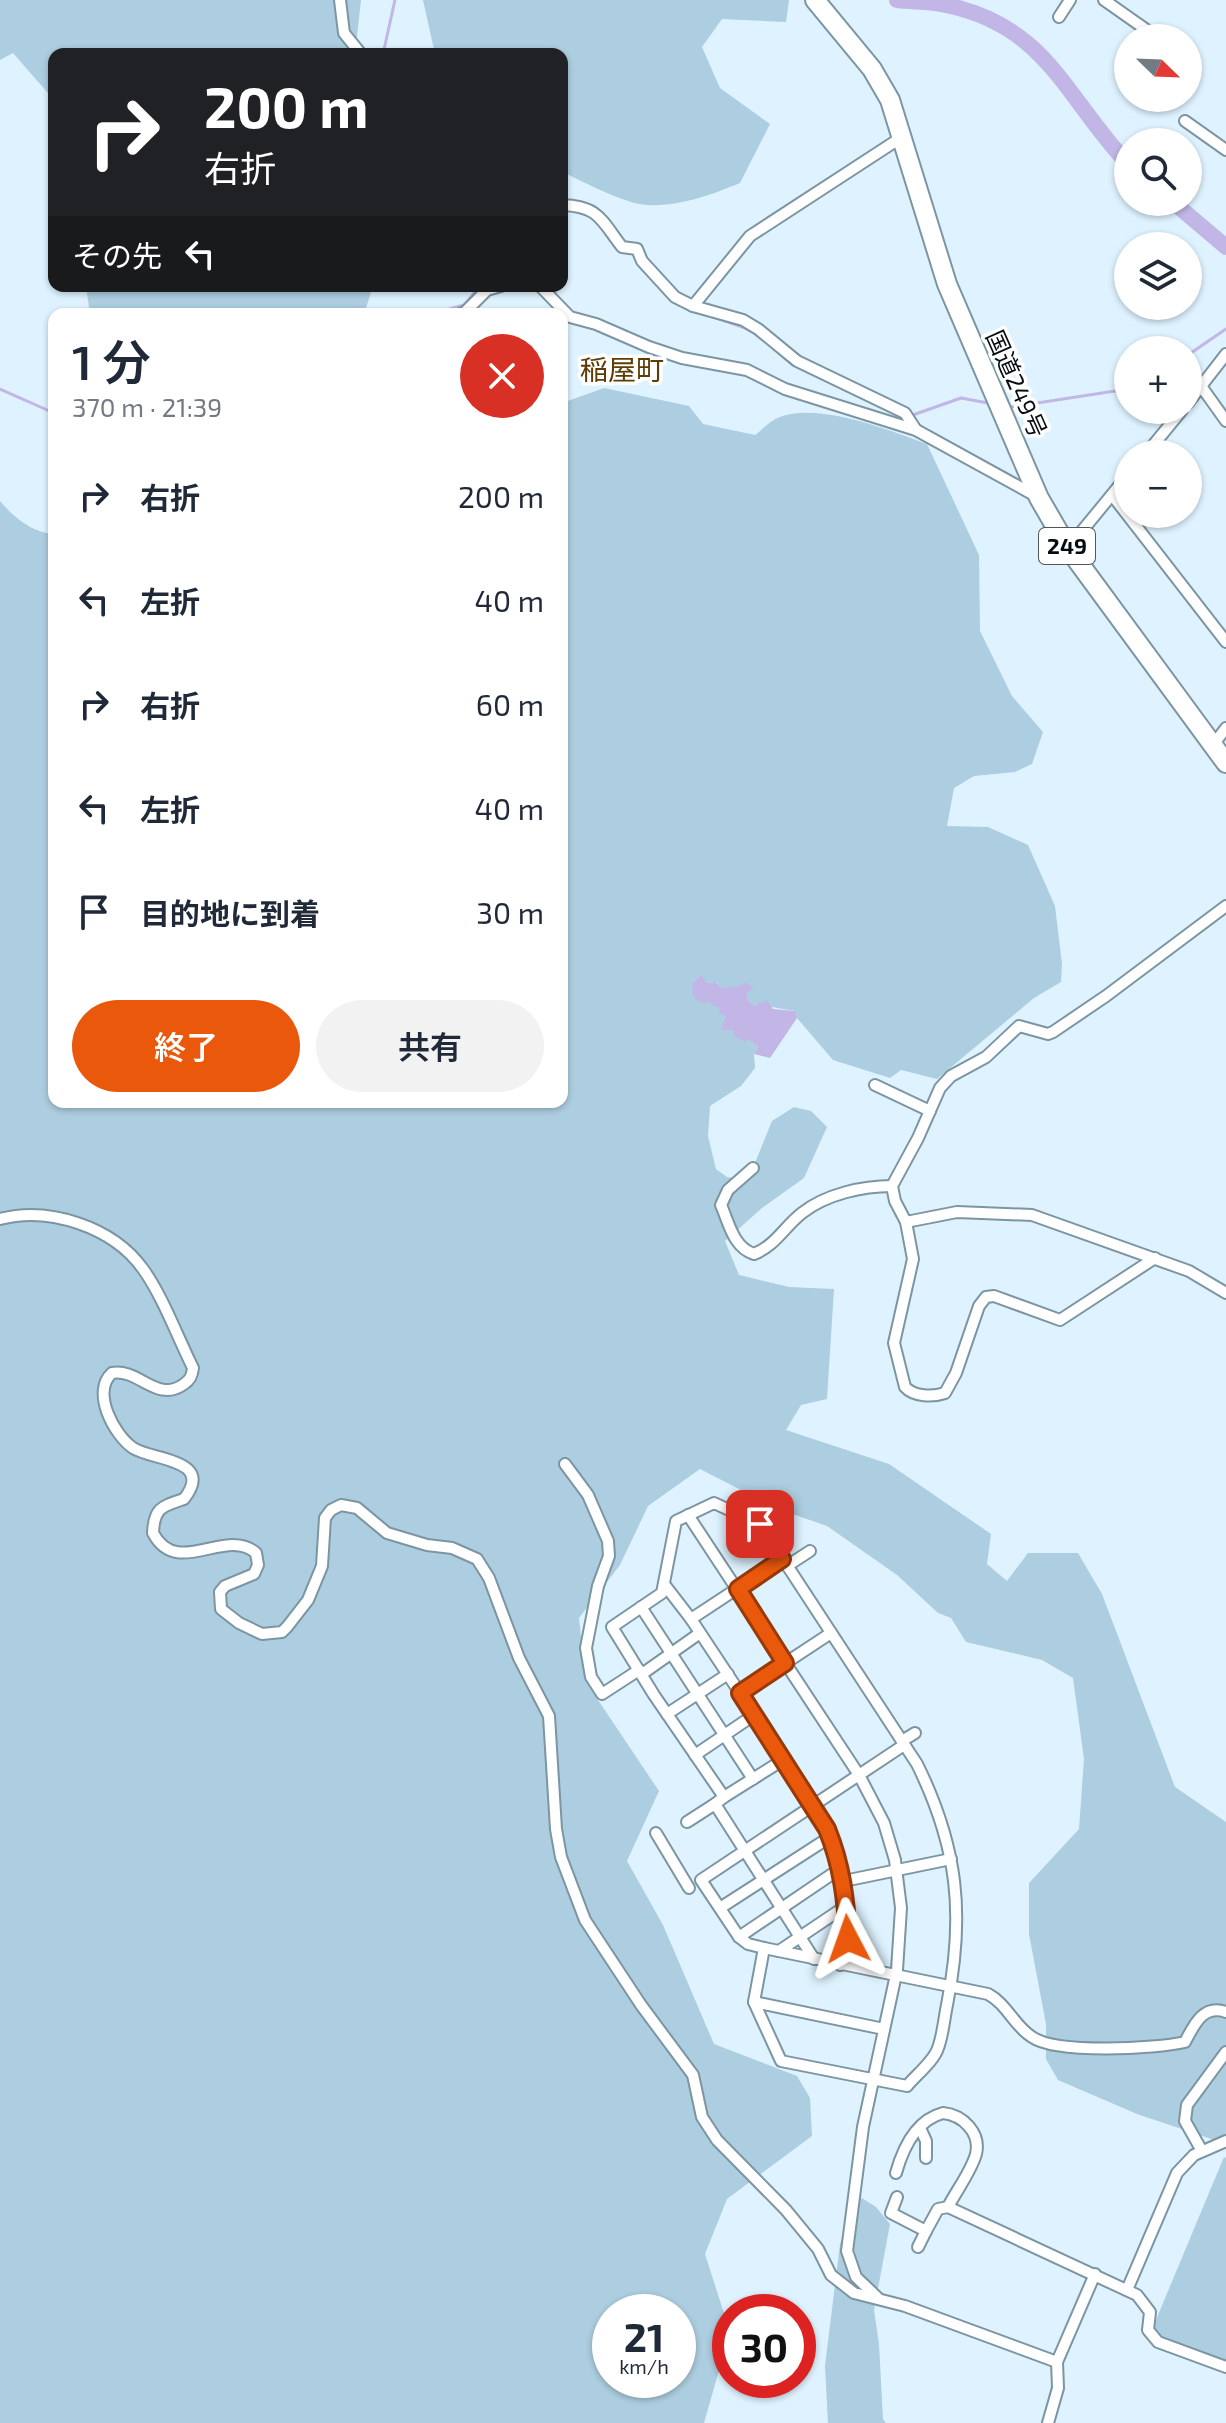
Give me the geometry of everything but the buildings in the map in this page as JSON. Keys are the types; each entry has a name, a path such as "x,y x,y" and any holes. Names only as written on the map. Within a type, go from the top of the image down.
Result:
{"highway":[{"name":"国道249号","path":"815,0 882,84 902,137 947,284 1039,498 1068,548 1226,763"}],"street":[{"path":"340,0 344,33 356,48"},
{"path":"1059,17 1070,0"},
{"path":"1104,0 1138,24"},
{"path":"1185,121 1226,150"},
{"path":"693,306 750,236 902,137"},
{"path":"568,205 593,211 627,247 637,249 642,261 675,297 693,306 743,320 797,361 910,422 1039,498"},
{"path":"469,308 485,292"},
{"path":"546,292 561,308"},
{"path":"568,315 682,358 747,370 785,389 910,422"},
{"path":"1202,385 1226,354"},
{"path":"1202,387 1226,421"},
{"path":"1157,440 1171,424"},
{"path":"1068,548 1114,492"},
{"path":"1112,495 1226,642"},
{"path":"1213,745 1226,728"},
{"path":"1155,1258 1060,1320 994,1296 986,1297 979,1306 950,1386 940,1395 926,1395 905,1387 894,1343 913,1259 906,1222 895,1201 892,1186 940,1088 951,1076 986,1057 1019,1026 1048,1034 1053,1032 1226,906"},
{"path":"875,1085 930,1111"},
{"path":"753,1168 728,1190 721,1205 736,1241 747,1252 754,1254 773,1243 802,1212 849,1192 870,1186 892,1186"},
{"path":"906,1222 957,1212 1032,1215 1189,1271 1226,1293"},
{"path":"0,1219 18,1214 71,1218 121,1247 146,1272 193,1368 193,1374 174,1390 163,1392 124,1372 112,1373 104,1385 103,1399 113,1421 132,1447 147,1455 183,1464 191,1474 192,1485 184,1499 165,1504 156,1515 153,1533 163,1547 172,1551 195,1552 236,1543 256,1553 258,1565 254,1574 225,1586 220,1592 221,1609 232,1619 268,1635 282,1632 294,1621 308,1600 322,1566 325,1518 331,1510 341,1505 357,1508 387,1533 427,1545 452,1548 477,1559 489,1578 519,1658 549,1716 556,1829 561,1857 585,1920 641,2005 693,2075 702,2117 717,2140 786,2210 818,2249 831,2275 854,2293 878,2298 1057,2362"},
{"path":"565,1464 588,1495 608,1541 609,1556 598,1586 586,1648 591,1677 602,1694 700,1633"},
{"path":"764,1948 754,2002 781,2061 907,2086 938,2051 957,1947 957,1902 951,1859 932,1795 903,1743 757,1523 714,1503 676,1521 662,1593 612,1627 695,1755 745,1849 814,1959"},
{"path":"688,1515 859,1775 884,1823 897,1870 901,1932 896,1977 857,2166 847,2251 856,2277 878,2298"},
{"path":"691,1619 784,1562 810,1551"},
{"path":"664,1584 728,1674 830,1837 844,1881 848,1939 840,1965"},
{"path":"641,1607 753,1779"},
{"path":"740,1693 831,1633"},
{"path":"667,1714 728,1674"},
{"path":"695,1755 754,1715"},
{"path":"656,1833 685,1892 859,1775 915,1733"},
{"path":"687,1822 783,1760"},
{"path":"720,1908 830,1837"},
{"path":"844,1881 951,1859"},
{"path":"739,1937 841,1868"},
{"path":"701,1880 739,1937 748,1944 993,1997 1028,2035 1051,2045 1163,2047 1185,2042 1196,2021 1206,2011 1226,2012"},
{"path":"779,1951 840,1910 846,1910"},
{"path":"754,2002 884,2029"},
{"path":"1202,2151 1185,2121 1187,2105 1226,2052"},
{"path":"896,2173 904,2145 939,2113 950,2113 967,2123 974,2137 976,2155 948,2207"},
{"path":"920,2128 926,2141 926,2158"},
{"path":"1127,2290 1177,2173 1194,2155 1226,2141"},
{"path":"897,2197 891,2213 926,2231"},
{"path":"918,2247 938,2209 948,2207 1137,2295 1149,2308 1148,2330 1158,2342 1226,2367"},
{"path":"1048,2423 1058,2388 1057,2362 1095,2274"}],"shaded area":[{"path":"0,0 361,0 356,48 48,48 48,93 13,53 0,60"},
{"path":"423,0 789,0 786,22 722,19 702,47 720,88 770,124 740,183 672,204 631,202 568,175 568,48 434,48"},
{"path":"87,292 371,292 366,308 89,308"},
{"path":"604,388 689,406 703,424 755,435 780,417 796,413 834,415 927,444 979,555 980,631 1012,696 1043,732 1032,764 1015,772 974,776 954,788 947,826 988,827 1028,845 1055,906 1062,964 1061,982 1034,998 937,1079 901,1070 890,1078 833,1060 797,1018 796,1011 755,1006 747,999 747,993 753,989 723,988 715,982 707,983 700,976 692,983 706,1002 715,1004 725,1016 723,1024 749,1038 758,1047 754,1054 755,1068 741,1086 710,1106 708,1136 716,1169 727,1177 748,1180 772,1121 794,1107 811,1111 827,1127 804,1178 762,1208 725,1241 739,1275 789,1287 834,1289 827,1399 801,1405 786,1430 889,1464 991,1534 987,1564 1007,1581 1028,1553 1078,1553 1102,1594 1175,1787 1226,1822 1226,2144 1137,2114 1058,2080 1046,2059 1046,2024 1029,1934 1029,1883 1079,1829 1084,1759 1073,1678 1042,1660 966,1642 951,1618 938,1613 897,1575 827,1526 778,1509 700,1469 648,1506 620,1565 579,1618 586,1682 659,1791 627,1861 663,1925 714,2044 797,2076 810,2098 812,2136 727,2199 705,2254 718,2294 712,2294 712,2395 704,2423 0,2423 0,501 24,523 48,533 48,1108 568,1108 568,401"},
{"path":"701,975 707,983 715,982 723,988 740,986 745,982 754,989 747,993 747,999 755,1006 767,1000 773,1009 796,1011 797,1018 770,1058 754,1054 758,1047 749,1039 745,1042 734,1036 734,1030 721,1030 725,1016 719,1008 707,1002 704,1004 693,996 692,983"},
{"path":"1224,2157 1226,2364 1159,2337 1153,2327"},
{"path":"862,2198 876,2207 890,2224 874,2310 883,2419 886,2423 828,2423 825,2366 840,2244 854,2201"}],"waterway":[{"path":"384,48 395,0"},
{"path":"897,0 946,5 980,15 1008,29 1051,67 1114,148"},
{"path":"578,202 594,206 603,214"},
{"path":"1189,216 1226,247"},
{"path":"453,308 464,305 475,292"},
{"path":"683,306 745,328 761,337"},
{"path":"1202,345 1226,329"},
{"path":"770,345 793,365 903,417"},
{"path":"0,389 48,410"},
{"path":"1011,407 1114,391"},
{"path":"910,416 961,398 988,403"}],"district":[{"name":"稲屋町","path":"622,370"}],"route":[{"path":"760,1524 782,1559 738,1589 785,1663 740,1693 827,1829 844,1881 848,1939"}]}
